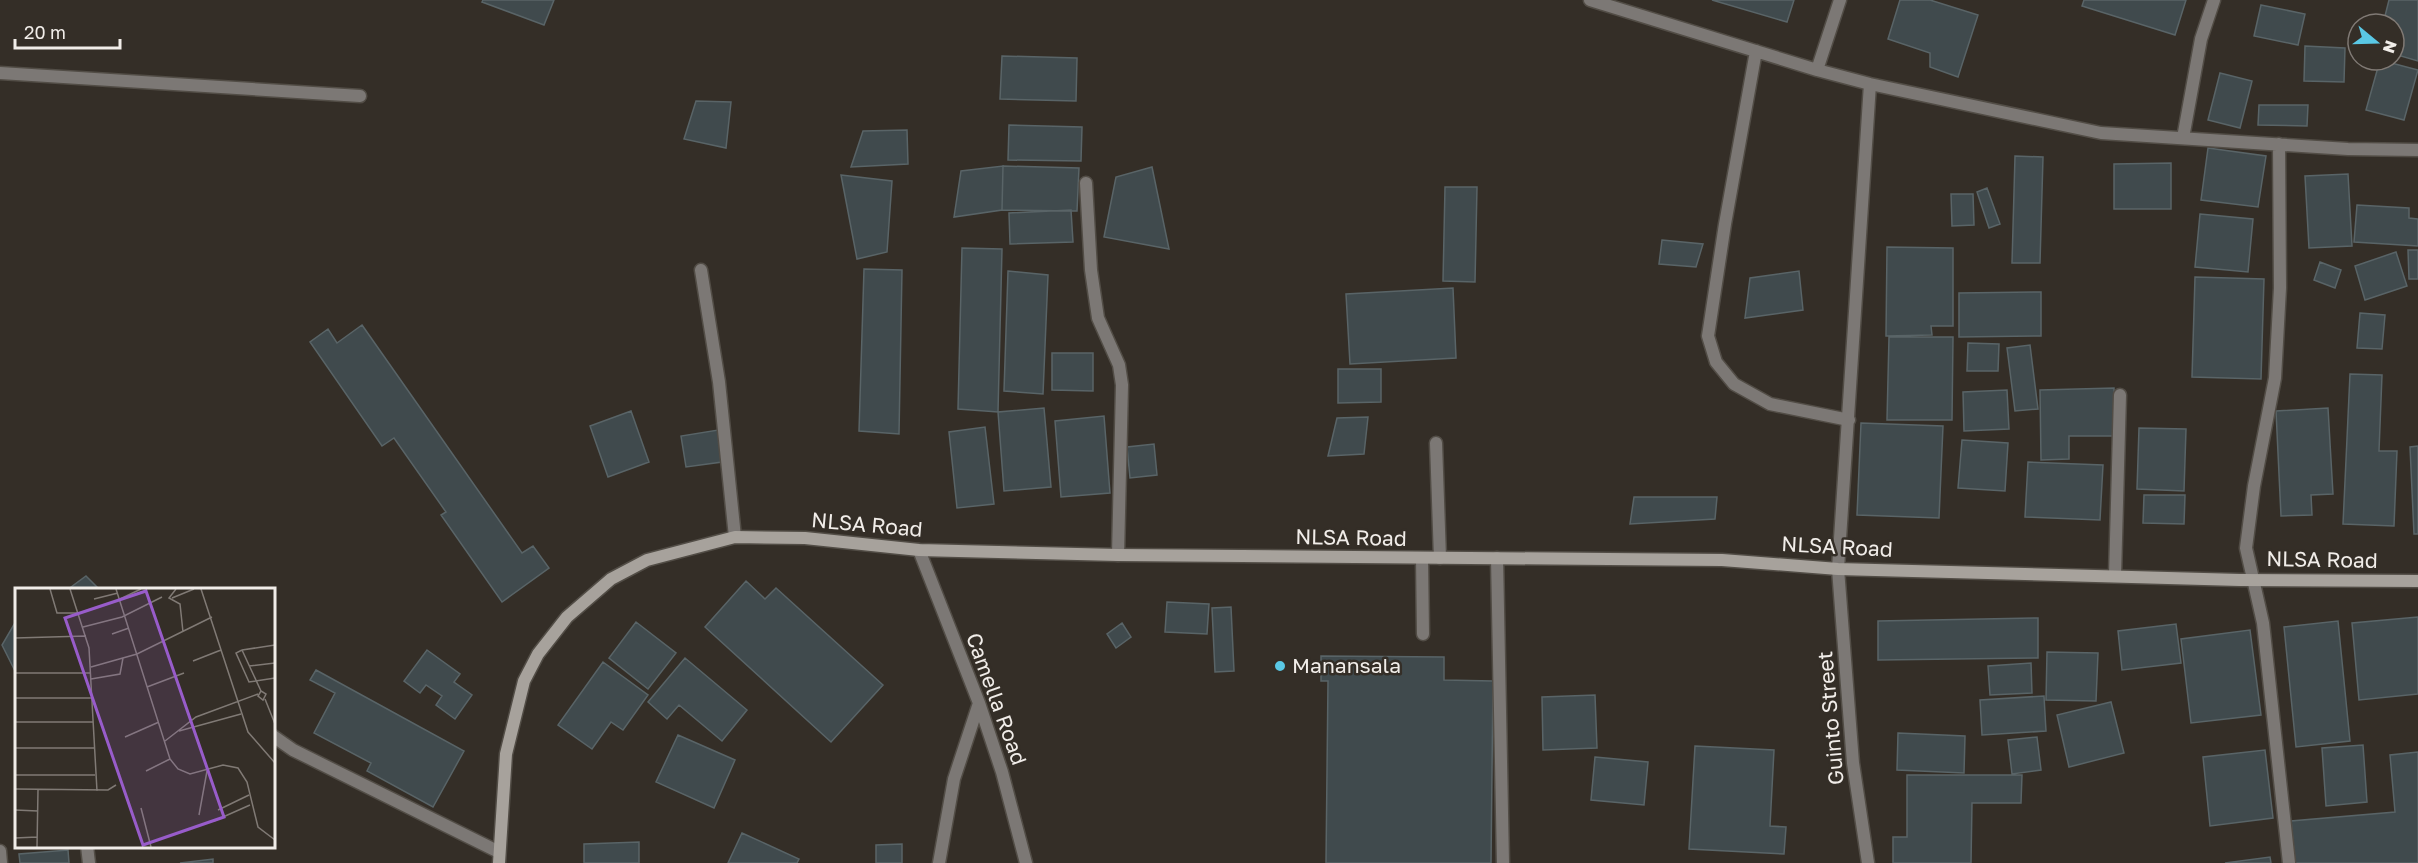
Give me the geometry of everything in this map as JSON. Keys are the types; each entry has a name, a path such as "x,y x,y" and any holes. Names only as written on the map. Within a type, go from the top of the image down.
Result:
{"main road":[{"name":"NLSA Road","path":"499,858 506,754 524,681 538,654 567,617 611,579 647,560 735,537 805,538 919,550 1118,555 1722,560 1838,569 2418,581"}],"street":[{"path":"1590,0 1816,70 1870,84 2102,133 2348,149 2418,150"},
{"path":"1816,70 1840,0"},
{"path":"2183,138 2201,39 2214,0"},
{"path":"1756,51 1727,212 1708,336 1716,362 1734,384 1770,404 1849,420"},
{"path":"0,73 360,96"},
{"name":"Guinto Street","path":"1868,863 1853,763 1838,569 1870,84"},
{"path":"2279,144 2280,288 2275,378 2247,530 2246,548 2263,623 2289,863"},
{"path":"1086,183 1091,270 1098,318 1119,365 1122,385 1118,555"},
{"path":"700,270 719,381 735,537"},
{"path":"2115,575 2120,395"},
{"path":"1436,443 1440,558"},
{"name":"Camella Road","path":"919,550 979,703 1002,772 1026,863"},
{"path":"1422,558 1423,634"},
{"path":"1497,558 1503,863"},
{"path":"939,863 954,779 979,703"},
{"path":"274,737 293,750 499,858"},
{"path":"87,848 89,863"},
{"path":"0,851 1,863"}],"building":[{"path":"483,0 554,0 544,25 482,2"},
{"path":"1712,0 1794,0 1787,22"},
{"path":"1900,0 1930,0 1978,15 1958,77 1930,67 1930,53 1888,39"},
{"path":"2084,0 2186,0 2175,35 2082,6"},
{"path":"2389,0 2418,0 2418,61 2406,58 2406,12 2386,12"},
{"path":"2261,5 2305,14 2298,45 2254,36"},
{"path":"2305,46 2345,48 2344,82 2304,81"},
{"path":"1002,56 1077,58 1076,101 1000,99"},
{"path":"2406,67 2418,70 2404,120 2366,110 2377,72 2406,72"},
{"path":"2220,73 2252,81 2240,128 2208,120"},
{"path":"696,101 731,102 726,148 684,139"},
{"path":"2259,105 2308,105 2307,126 2258,125"},
{"path":"1009,125 1082,127 1081,161 1008,160"},
{"path":"907,130 908,164 851,167 863,131"},
{"path":"2208,148 2266,156 2258,207 2201,200"},
{"path":"2015,156 2043,157 2040,263 2012,263"},
{"path":"2171,163 2171,209 2114,209 2114,164"},
{"path":"1003,166 1079,168 1077,211 1002,210"},
{"path":"1003,166 1002,210 954,217 961,171"},
{"path":"1152,167 1169,249 1104,237 1116,177"},
{"path":"2348,174 2352,246 2309,248 2305,176"},
{"path":"841,175 892,181 887,252 857,259"},
{"path":"1445,187 1477,187 1475,282 1443,281"},
{"path":"1987,188 2000,224 1989,228 1977,192"},
{"path":"1951,194 1973,194 1974,225 1952,226"},
{"path":"2357,205 2409,208 2409,218 2418,219 2418,246 2354,242"},
{"path":"1071,210 1073,242 1010,244 1009,213"},
{"path":"2200,214 2253,219 2248,272 2195,267"},
{"path":"1662,240 1703,244 1696,267 1659,264"},
{"path":"1887,247 1953,248 1953,326 1931,326 1932,335 1886,336"},
{"path":"962,248 1002,249 998,412 958,409"},
{"path":"2408,250 2418,250 2418,279 2409,279"},
{"path":"2396,252 2407,286 2365,300 2355,266"},
{"path":"2320,262 2341,270 2335,288 2314,280"},
{"path":"864,269 902,270 899,434 859,431"},
{"path":"1008,271 1048,275 1043,394 1004,391"},
{"path":"1799,271 1803,310 1745,318 1750,278"},
{"path":"2195,277 2264,279 2261,379 2192,377"},
{"path":"1453,288 1456,358 1350,364 1346,294"},
{"path":"2041,292 2041,336 1959,337 1959,293"},
{"path":"2360,313 2385,315 2382,349 2357,348"},
{"path":"362,325 522,553 533,546 549,568 502,602 441,515 446,512 394,438 382,446 310,342 328,329 337,343"},
{"path":"1889,337 1953,337 1952,420 1887,420"},
{"path":"1968,343 1999,344 1998,371 1967,371"},
{"path":"2030,345 2038,409 2015,411 2007,348"},
{"path":"1052,353 1093,353 1093,391 1052,390"},
{"path":"1338,369 1381,369 1381,402 1338,403"},
{"path":"2350,374 2382,375 2379,451 2397,451 2394,526 2343,524"},
{"path":"2114,388 2115,436 2069,436 2069,459 2041,460 2040,390"},
{"path":"2007,390 2009,429 1964,431 1963,392"},
{"path":"1044,408 1051,487 1004,491 998,412"},
{"path":"2328,408 2333,494 2311,495 2312,515 2281,516 2276,411"},
{"path":"631,411 649,462 608,477 590,426"},
{"path":"1104,416 1110,493 1061,497 1055,421"},
{"path":"1368,417 1364,454 1328,456 1337,418"},
{"path":"1861,423 1943,426 1939,518 1857,515"},
{"path":"985,427 994,504 957,508 949,432"},
{"path":"2139,428 2186,429 2184,491 2137,489"},
{"path":"718,430 722,462 686,467 681,436"},
{"path":"1962,440 2008,443 2005,491 1958,488"},
{"path":"1154,444 1157,475 1130,478 1127,447"},
{"path":"2418,446 2418,534 2414,534 2410,447"},
{"path":"2028,462 2103,465 2100,520 2025,517"},
{"path":"2144,495 2185,495 2184,524 2143,523"},
{"path":"1634,497 1717,497 1715,519 1630,524"},
{"path":"86,576 98,588 70,588"},
{"path":"746,581 765,599 776,588 883,685 831,742 705,627"},
{"path":"1167,602 1209,604 1207,634 1165,632"},
{"path":"1231,607 1234,671 1215,672 1212,608"},
{"path":"2418,617 2418,694 2359,700 2352,623"},
{"path":"2038,618 2038,658 1878,660 1878,621"},
{"path":"2338,621 2350,741 2296,747 2284,627"},
{"path":"636,622 676,653 648,689 609,658"},
{"path":"15,623 15,671 2,645"},
{"path":"1122,623 1131,637 1116,648 1107,634"},
{"path":"2176,624 2181,663 2122,670 2118,631"},
{"path":"2250,630 2261,715 2191,723 2181,639"},
{"path":"427,650 460,674 454,682 472,695 455,719 436,705 442,696 426,685 420,693 404,681"},
{"path":"2047,652 2098,653 2096,701 2046,700"},
{"path":"1321,656 1444,657 1444,680 1493,681 1491,863 1326,863 1328,681 1321,681"},
{"path":"685,658 747,710 722,741 679,705 667,719 648,702"},
{"path":"603,662 648,695 623,730 611,722 592,749 558,725"},
{"path":"2031,663 2032,693 1990,695 1988,666"},
{"path":"316,670 464,751 433,807 367,771 371,763 314,733 335,693 310,680"},
{"path":"1595,695 1597,748 1543,750 1542,697"},
{"path":"2044,696 2046,731 1982,735 1980,700"},
{"path":"2111,702 2124,753 2069,767 2057,715"},
{"path":"1898,733 1965,736 1964,773 1897,770"},
{"path":"678,735 735,760 714,808 656,782"},
{"path":"2037,737 2041,770 2012,774 2008,740"},
{"path":"2363,745 2367,802 2326,806 2322,748"},
{"path":"1695,746 1774,750 1770,826 1786,827 1784,854 1689,849"},
{"path":"2265,750 2273,818 2210,826 2203,757"},
{"path":"2418,752 2418,863 2295,863 2291,821 2395,812 2390,755"},
{"path":"1595,757 1648,762 1644,805 1591,800"},
{"path":"1907,775 2022,775 2021,803 1972,803 1971,863 1893,863 1893,837 1907,837"},
{"path":"742,833 799,859 797,863 728,863"},
{"path":"639,842 639,863 584,863 584,844"},
{"path":"902,844 902,863 876,863 876,845"},
{"path":"68,850 69,863 20,863 19,854"},
{"path":"2270,857 2271,863 2225,863"},
{"path":"213,859 213,863 180,863"}],"place":[{"name":"Manansala","path":"1280,666"}]}
